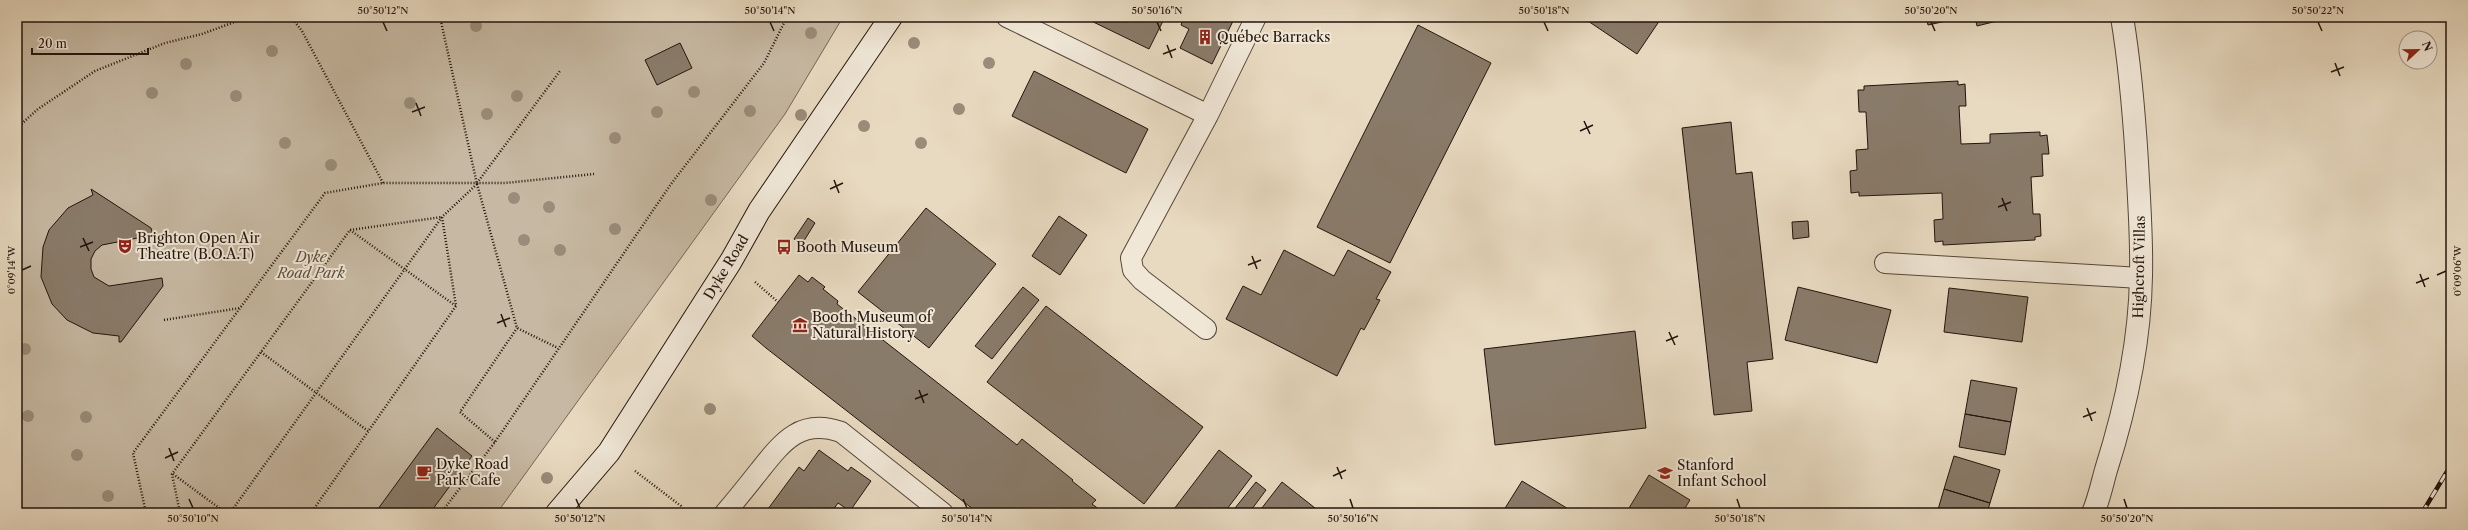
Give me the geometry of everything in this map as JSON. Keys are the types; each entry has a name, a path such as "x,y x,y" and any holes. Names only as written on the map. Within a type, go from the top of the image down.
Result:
{"street":[{"name":"Dyke Road","path":"557,513 609,452 731,261 759,211 891,17"},
{"name":"Highcroft Villas","path":"2093,513 2117,437 2134,359 2141,278 2141,213 2135,123 2128,53 2122,17"}],"lane":[{"path":"1007,17 1208,115"},
{"path":"1206,328 1142,280 1133,270 1131,258 1208,115 1256,17"},
{"path":"1885,263 2141,278"},
{"path":"725,513 788,438 810,428 824,428 842,432 943,513"}],"path":[{"path":"17,128 38,109 95,71 165,43 202,34 248,17"},
{"path":"291,17 302,31 383,183"},
{"path":"440,17 477,184 517,328 558,348"},
{"path":"441,513 495,442 671,184 764,63 786,17"},
{"path":"230,513 442,217 477,184 560,71"},
{"path":"146,513 133,453 325,193 383,183 505,183 594,174"},
{"path":"180,513 172,474 350,230 442,217"},
{"path":"311,513 456,306 442,217"},
{"path":"350,230 456,306"},
{"path":"164,320 240,308"},
{"path":"495,442 460,412 517,328"},
{"path":"261,352 368,431"},
{"path":"609,452 681,506 684,513"},
{"path":"172,474 226,513"}],"green space":[{"name":"Dyke Road Park","path":"17,17 843,17 785,114 497,513 17,513"}],"building":[{"path":"1083,17 1165,17 1149,49"},
{"name":"Québec Barracks","path":"1184,17 1235,17 1212,64 1180,48 1189,29 1181,25"},
{"path":"1582,17 1662,17 1637,54"},
{"path":"1926,17 1965,17 1928,25"},
{"path":"1975,17 2013,17 1977,26"},
{"path":"1418,25 1491,63 1390,263 1317,227"},
{"path":"680,43 692,68 657,85 645,60"},
{"path":"1034,71 1148,129 1126,173 1012,116"},
{"path":"1958,81 1958,85 1965,84 1966,106 1959,106 1961,144 1990,143 1990,134 2040,132 2040,136 2047,135 2049,154 2042,154 2043,176 2031,177 2033,214 2040,214 2041,236 2035,237 2035,240 1943,245 1943,241 1935,242 1934,220 1943,219 1942,193 1859,196 1859,192 1851,193 1850,171 1857,170 1856,150 1868,149 1866,112 1859,112 1858,90 1864,90 1864,86"},
{"path":"1731,122 1736,174 1752,172 1773,359 1747,362 1752,411 1714,415 1682,128"},
{"path":"91,189 151,228 153,235 102,245 95,251 91,259 91,269 94,277 109,286 162,278 163,286 121,342 119,342 119,336 93,333 67,320 52,304 41,277 43,247 49,230 68,208 93,195"},
{"path":"926,208 996,264 929,348 858,292"},
{"path":"1059,216 1087,235 1060,275 1032,256"},
{"path":"808,218 815,223 802,244 794,239"},
{"path":"1808,221 1809,237 1793,239 1792,222"},
{"path":"1284,250 1334,276 1348,250 1391,272 1376,299 1380,300 1364,330 1361,328 1337,376 1226,319 1243,286 1261,295"},
{"path":"799,275 808,282 812,277 825,287 823,289 838,301 837,304 1017,445 1022,439 1096,500 1092,504 1104,513 978,513 766,348 752,336"},
{"path":"1023,287 1039,300 992,359 975,346"},
{"path":"1798,287 1891,310 1877,363 1785,340"},
{"path":"1949,288 2028,297 2022,342 1944,332"},
{"path":"1046,306 1203,427 1144,504 987,382"},
{"path":"1635,331 1646,428 1495,445 1484,349"},
{"path":"1971,380 2017,388 2011,422 1965,414"},
{"path":"1965,414 2011,422 2005,455 1959,447"},
{"path":"437,428 472,456 430,513 375,513"},
{"path":"819,450 848,471 851,467 871,481 850,511 838,503 831,513 765,513 799,467 804,471"},
{"path":"1219,450 1252,476 1224,513 1171,513"},
{"path":"1954,456 2000,470 1990,503 1944,489"},
{"path":"1649,475 1690,500 1682,513 1626,513"},
{"path":"1522,481 1575,513 1502,513"},
{"path":"1256,482 1266,490 1249,513 1231,513"},
{"path":"1282,482 1315,508 1311,513 1258,513"},
{"path":"1944,489 1990,503 1987,513 1937,513"}],"railway":[{"path":"2422,513 2451,465"},
{"path":"2446,513 2451,505"}],"place":[{"name":"Québec Barracks","path":"1205,37"},
{"name":"Brighton Open Air Theatre (B.O.A.T)","path":"125,246"},
{"name":"Booth Museum","path":"784,247"},
{"name":"Booth Museum of Natural History","path":"800,325"},
{"name":"Dyke Road Park Cafe","path":"424,472"},
{"name":"Stanford Infant School","path":"1665,473"}]}
